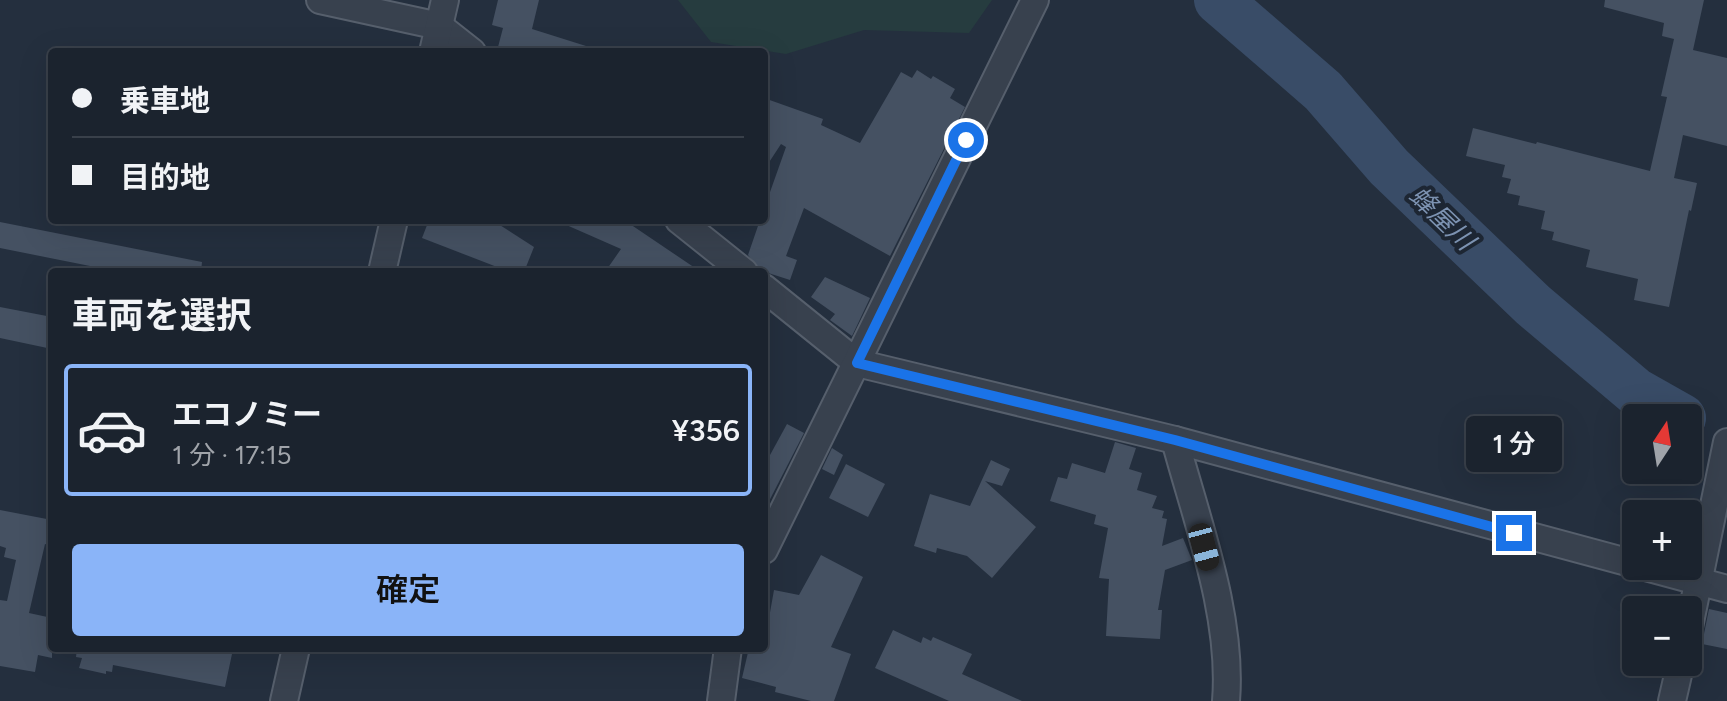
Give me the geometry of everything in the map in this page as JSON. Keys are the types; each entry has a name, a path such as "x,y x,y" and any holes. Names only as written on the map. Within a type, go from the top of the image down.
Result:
{"street":[{"path":"320,0 439,26 467,48"},
{"path":"434,48 445,0"},
{"path":"768,542 1035,0"},
{"path":"383,268 393,224"},
{"path":"684,224 739,268"},
{"path":"768,291 857,363 1175,440 1727,589"},
{"path":"1175,440 1218,601 1228,673 1226,701"},
{"path":"1696,596 1725,451"},
{"path":"284,701 295,652"},
{"path":"721,701 727,652"},
{"path":"1672,701 1678,676"}],"green space":[{"path":"678,0 992,0 969,33 864,30 786,54 768,51 768,48 711,42"}],"building":[{"path":"498,0 539,0 532,29 586,48 498,47 503,28 492,25"},
{"path":"1605,0 1704,0 1693,50 1727,58 1727,146 1683,135 1674,178 1697,183 1669,307 1634,300 1638,279 1586,267 1590,250 1552,240 1554,232 1541,229 1545,211 1518,205 1520,196 1507,193 1511,179 1502,177 1505,165 1466,156 1473,128 1650,171 1667,97 1661,96 1674,39 1662,36 1664,23 1604,7"},
{"path":"917,70 931,79 933,76 955,89 950,98 965,107 890,256 804,208 786,256 797,260 790,280 768,273 768,268 758,268 748,255 759,224 768,224 768,198 786,147 781,144 768,164 768,99 823,119 821,125 860,143 901,72 912,78"},
{"path":"0,222 202,262 201,268 90,268 0,248"},
{"path":"427,224 498,224 534,247 526,268 500,268 422,238"},
{"path":"564,224 630,224 695,268 608,268 621,249"},
{"path":"825,277 870,298 852,336 830,320 835,314 811,297"},
{"path":"0,307 48,316 48,348 0,338"},
{"path":"787,424 804,433 768,503 768,459"},
{"path":"1115,442 1136,448 1129,469 1142,473 1137,490 1157,496 1152,508 1164,511 1162,518 1167,519 1162,546 1183,538 1192,560 1165,570 1158,610 1162,610 1160,639 1106,636 1109,579 1099,578 1108,528 1094,524 1096,515 1050,501 1058,477 1067,479 1072,463 1105,473"},
{"path":"832,448 843,455 834,475 822,469"},
{"path":"991,460 1010,469 1002,486 985,481 1036,527 992,578 967,556 937,548 936,553 914,546 930,494 970,506"},
{"path":"846,464 885,484 868,517 829,498"},
{"path":"0,510 48,519 48,545 45,544 29,613 48,617 48,652 52,652 52,658 38,655 35,672 0,666 0,600 7,601 16,560 4,557 6,548 0,546"},
{"path":"821,555 863,577 831,647 851,654 834,701 811,701 775,692 776,687 742,678 748,652 768,652 768,624 774,590 799,595"},
{"path":"1709,609 1727,613 1727,649 1702,644"},
{"path":"893,630 921,643 923,637 931,641 933,637 972,654 962,674 1022,701 949,701 875,668"},
{"path":"77,652 232,654 225,687 113,665 112,672 106,671 106,674 79,668 82,658 76,657"}],"waterway":[{"name":"蜂屋川","path":"1218,0 1323,91 1389,167 1533,305 1636,392 1657,404"}],"route":[{"path":"966,140 857,363 1175,440 1514,533"}]}
